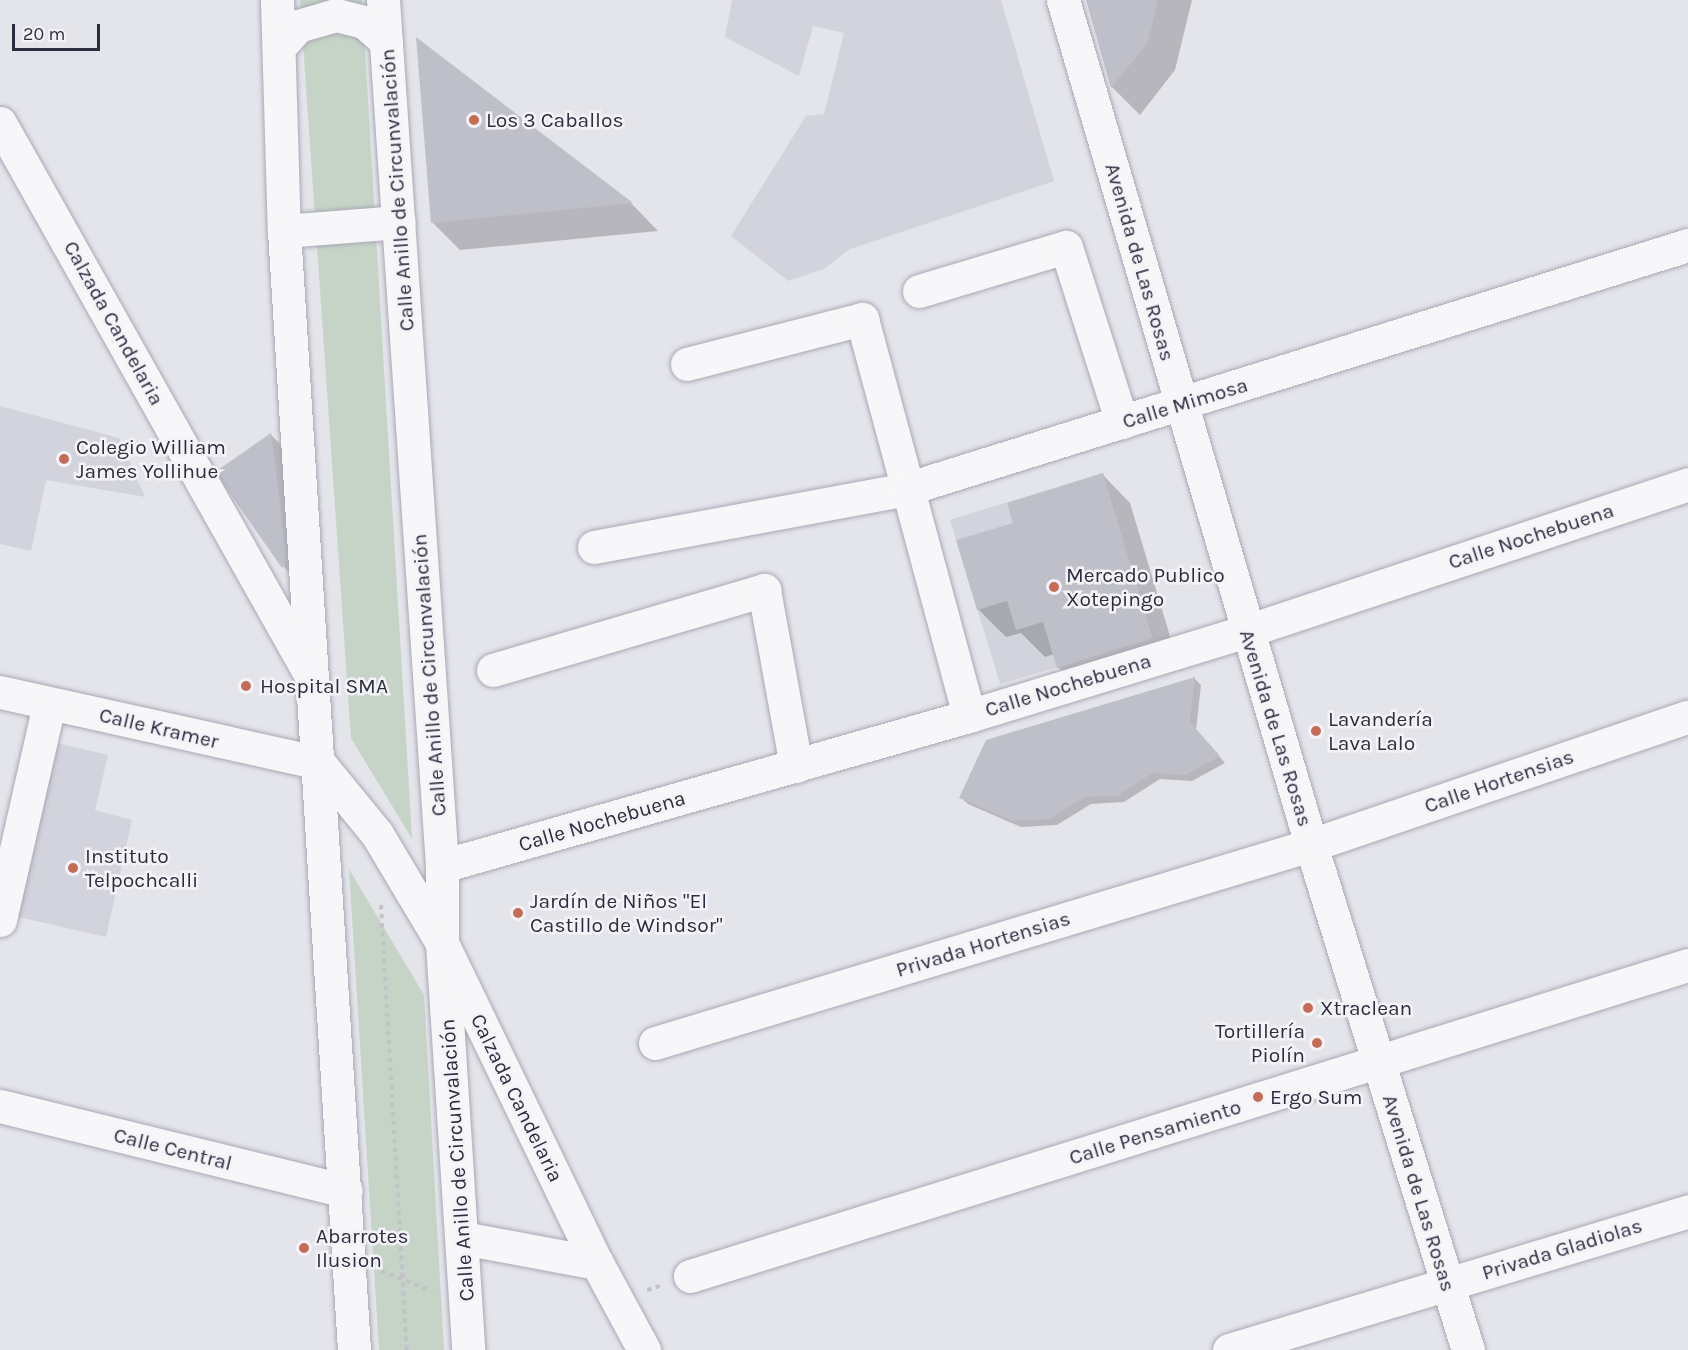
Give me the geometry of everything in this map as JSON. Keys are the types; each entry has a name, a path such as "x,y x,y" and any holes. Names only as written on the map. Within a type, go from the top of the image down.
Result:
{"street":[{"path":"277,0 284,231 346,1191 354,1350"},
{"name":"Calle Anillo de Circunvalación","path":"384,0 442,866 442,943 464,1239 468,1350"},
{"name":"Avenida de Las Rosas","path":"1063,0 1311,845 1468,1350"},
{"path":"280,46 298,26 336,15 364,22 386,41"},
{"name":"Calzada Candelaria","path":"0,123 314,681"},
{"path":"284,231 399,222"},
{"name":"Calle Mimosa","path":"594,548 906,489 1122,422 1181,401 1233,388 1688,245"},
{"path":"919,291 1066,247 1122,422"},
{"path":"687,364 862,319 969,716"},
{"name":"Calle Nochebuena","path":"442,866 969,716 1247,631 1688,484"},
{"path":"493,670 764,590 796,766"},
{"name":"Calle Kramer","path":"0,692 319,763"},
{"path":"0,920 49,704"},
{"name":"Calle Hortensias","path":"1311,845 1688,717"},
{"name":"Calzada Candelaria","path":"319,763 376,834 442,943 597,1263 644,1350"},
{"name":"Privada Hortensias","path":"654,1043 1311,845"},
{"name":"Calle Pensamiento","path":"690,1276 1688,965"},
{"name":"Calle Central","path":"0,1106 346,1191"},
{"name":"Privada Gladiolas","path":"1229,1350 1688,1211"},
{"path":"464,1239 597,1263"}],"path":[{"path":"380,893 407,1350"},
{"path":"349,1258 466,1303"},
{"path":"618,1300 690,1276"}],"shaded area":[{"path":"732,0 1001,0 1054,181 850,249 824,269 788,281 731,236 806,116 824,114 844,33 813,26 799,76 725,37"},
{"name":"Colegio William James Yollihue","path":"0,406 119,438 145,497 46,480 31,551 0,544"},
{"name":"Mercado Publico Xotepingo","path":"1103,473 1153,637 1000,684 950,520"},
{"name":"Instituto Telpochcalli","path":"57,743 108,755 95,810 132,820 106,937 14,916"}],"green space":[{"path":"300,0 362,0 412,839 351,738"},
{"path":"349,869 424,995 444,1350 379,1350"}],"building":[{"path":"1086,0 1158,0 1148,42 1111,88"},
{"name":"Los 3 Caballos","path":"416,37 633,203 431,223"},
{"path":"271,433 287,560 282,568 215,472"},
{"name":"Mercado Publico Xotepingo","path":"1103,473 1153,638 1057,668 1043,622 1016,630 1007,601 977,610 956,540 1013,523 1007,503"},
{"path":"1195,677 1190,722 1220,756 1185,775 1152,773 1117,796 1084,797 1050,819 1013,821 959,798 986,740"}],"place":[{"name":"Los 3 Caballos","path":"474,120"},
{"name":"Colegio William James Yollihue","path":"64,459"},
{"name":"Mercado Publico Xotepingo","path":"1054,587"},
{"name":"Hospital SMA","path":"246,686"},
{"name":"Lavandería Lava Lalo","path":"1316,731"},
{"name":"Instituto Telpochcalli","path":"73,868"},
{"name":"Jardín de Niños \"El Castillo de Windsor\"","path":"518,913"},
{"name":"Xtraclean","path":"1308,1008"},
{"name":"Tortillería Piolín","path":"1317,1043"},
{"name":"Ergo Sum","path":"1258,1097"},
{"name":"Abarrotes Ilusion","path":"304,1248"}]}
